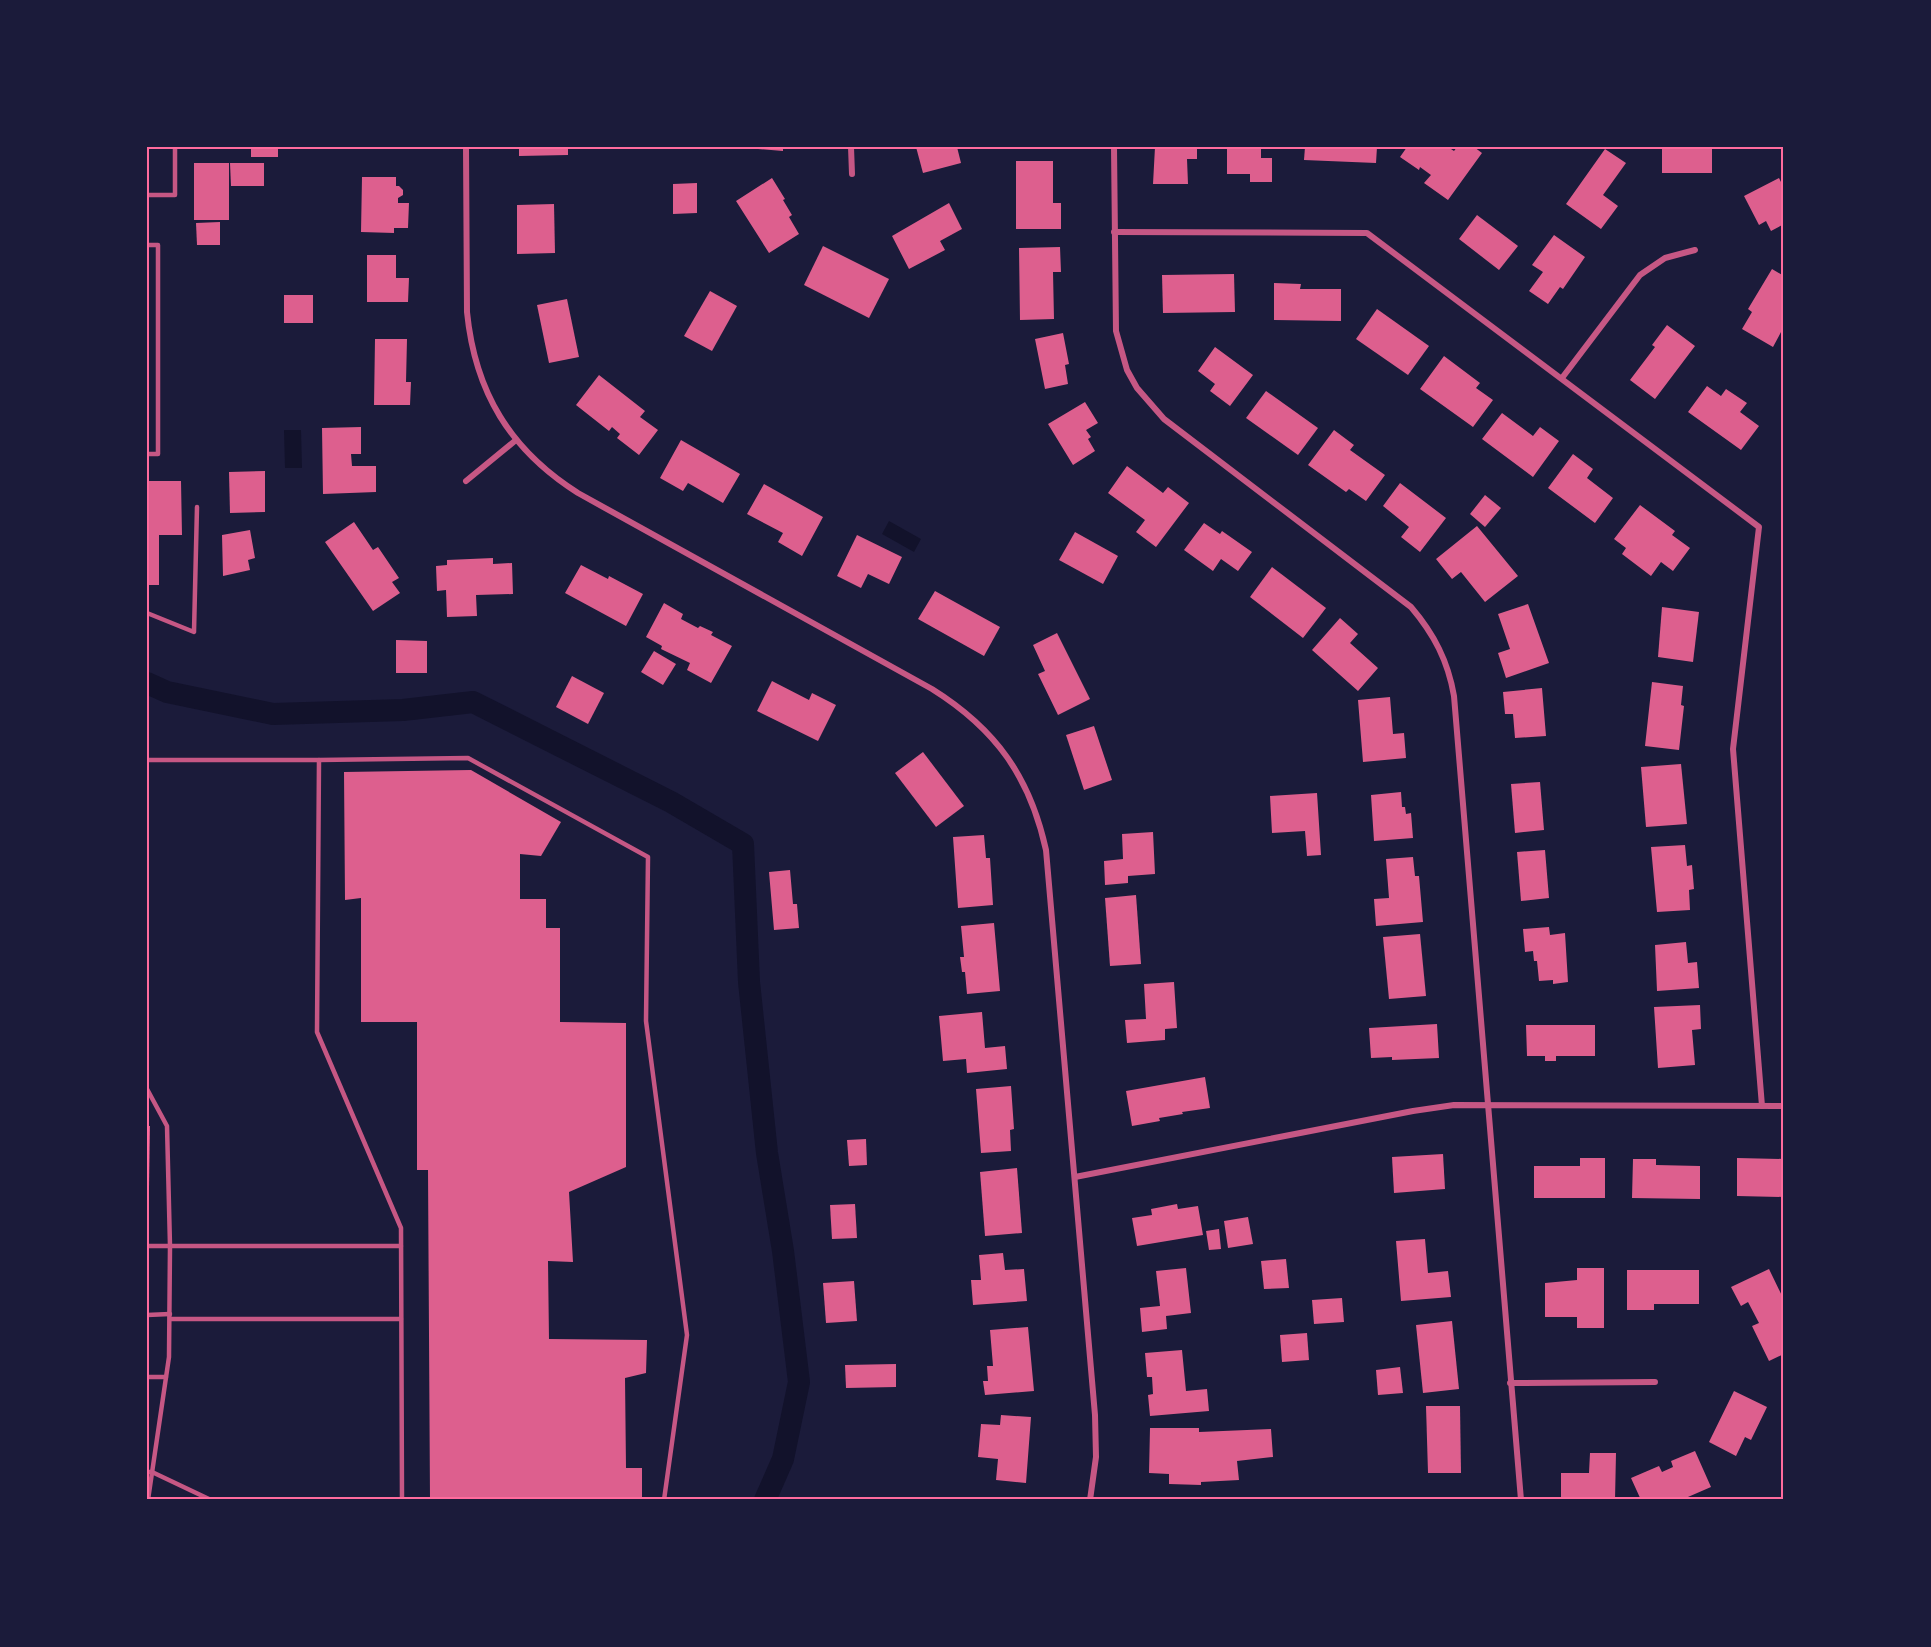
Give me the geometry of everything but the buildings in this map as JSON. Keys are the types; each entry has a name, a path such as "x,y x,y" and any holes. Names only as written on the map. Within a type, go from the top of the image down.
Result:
{"street":[{"path":"466,147 469,336 482,381 502,422 516,440 544,470 578,494 940,693 974,718 1008,756 1032,801 1046,850 1075,1177 1096,1436 1095,1468 1090,1500"},
{"path":"851,147 852,174"},
{"path":"1114,147 1116,331 1127,370 1143,396 1164,419 1411,607 1436,639 1444,657 1454,696 1521,1500"},
{"path":"1114,232 1367,232 1759,527 1733,749 1762,1106"},
{"path":"1562,378 1640,275 1665,258 1695,250"},
{"path":"466,481 516,440"},
{"path":"1075,1177 1413,1111 1454,1106 1784,1106"},
{"path":"1510,1383 1655,1382"}],"lane":[{"path":"147,195 175,195 175,147"},
{"path":"147,245 158,245 158,454 147,454"},
{"path":"147,613 194,632 197,507"},
{"path":"147,760 468,758 648,857 646,1021 687,1335 664,1500"},
{"path":"319,760 317,1032 401,1228 402,1500"},
{"path":"147,1089 167,1126 170,1246 169,1357 149,1472 148,1500"},
{"path":"147,1246 401,1246"},
{"path":"147,1315 402,1319"},
{"path":"147,1377 166,1377"},
{"path":"149,1472 211,1500"}],"shaded area":[{"path":"284,430 301,430 302,468 285,468"},
{"path":"889,521 921,539 914,552 882,534"}],"waterway":[{"path":"147,683 167,692 273,714 403,710 473,702 671,802 743,844 749,982 767,1153 783,1251 799,1382 783,1459 765,1500"}]}
